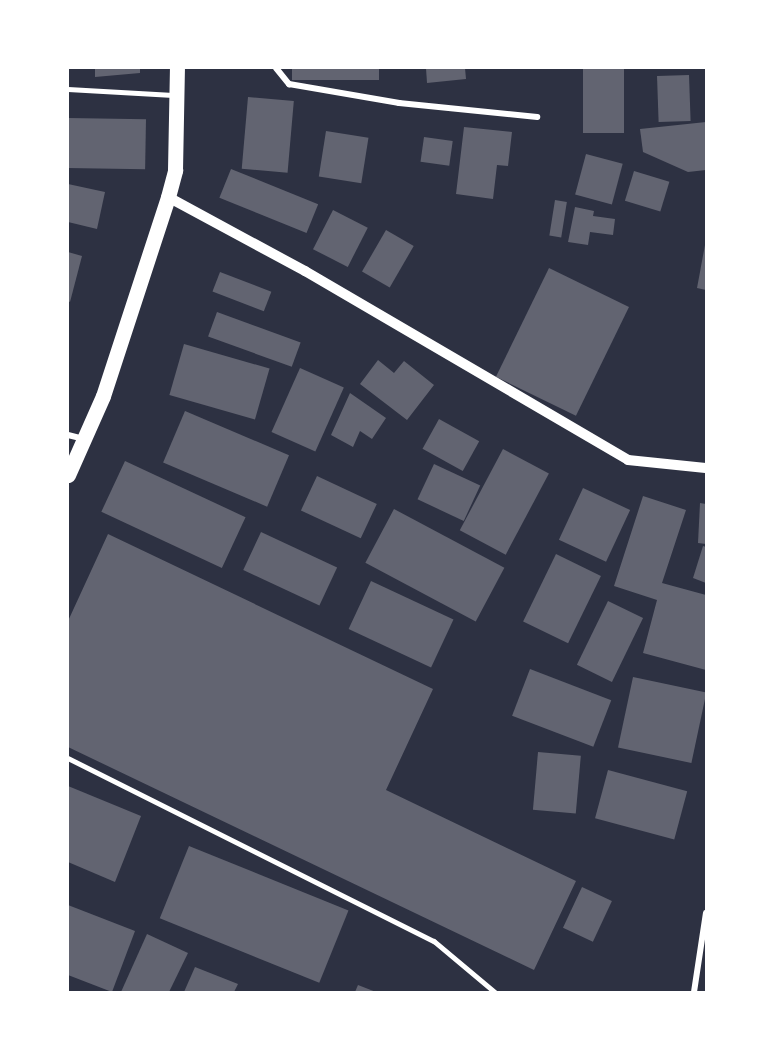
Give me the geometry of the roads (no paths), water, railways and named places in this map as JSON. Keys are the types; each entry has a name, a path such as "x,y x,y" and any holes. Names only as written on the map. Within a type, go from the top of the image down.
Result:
{"main road":[{"path":"68,475 85,440 168,197 175,170 179,96 177,68"}],"street":[{"path":"276,68 289,84 399,103 537,117"},
{"path":"168,197 304,271 628,460 706,468"},
{"path":"68,435 85,440"},
{"path":"694,993 706,914"}],"lane":[{"path":"68,89 179,96"},
{"path":"68,758 434,941 495,993"}]}
